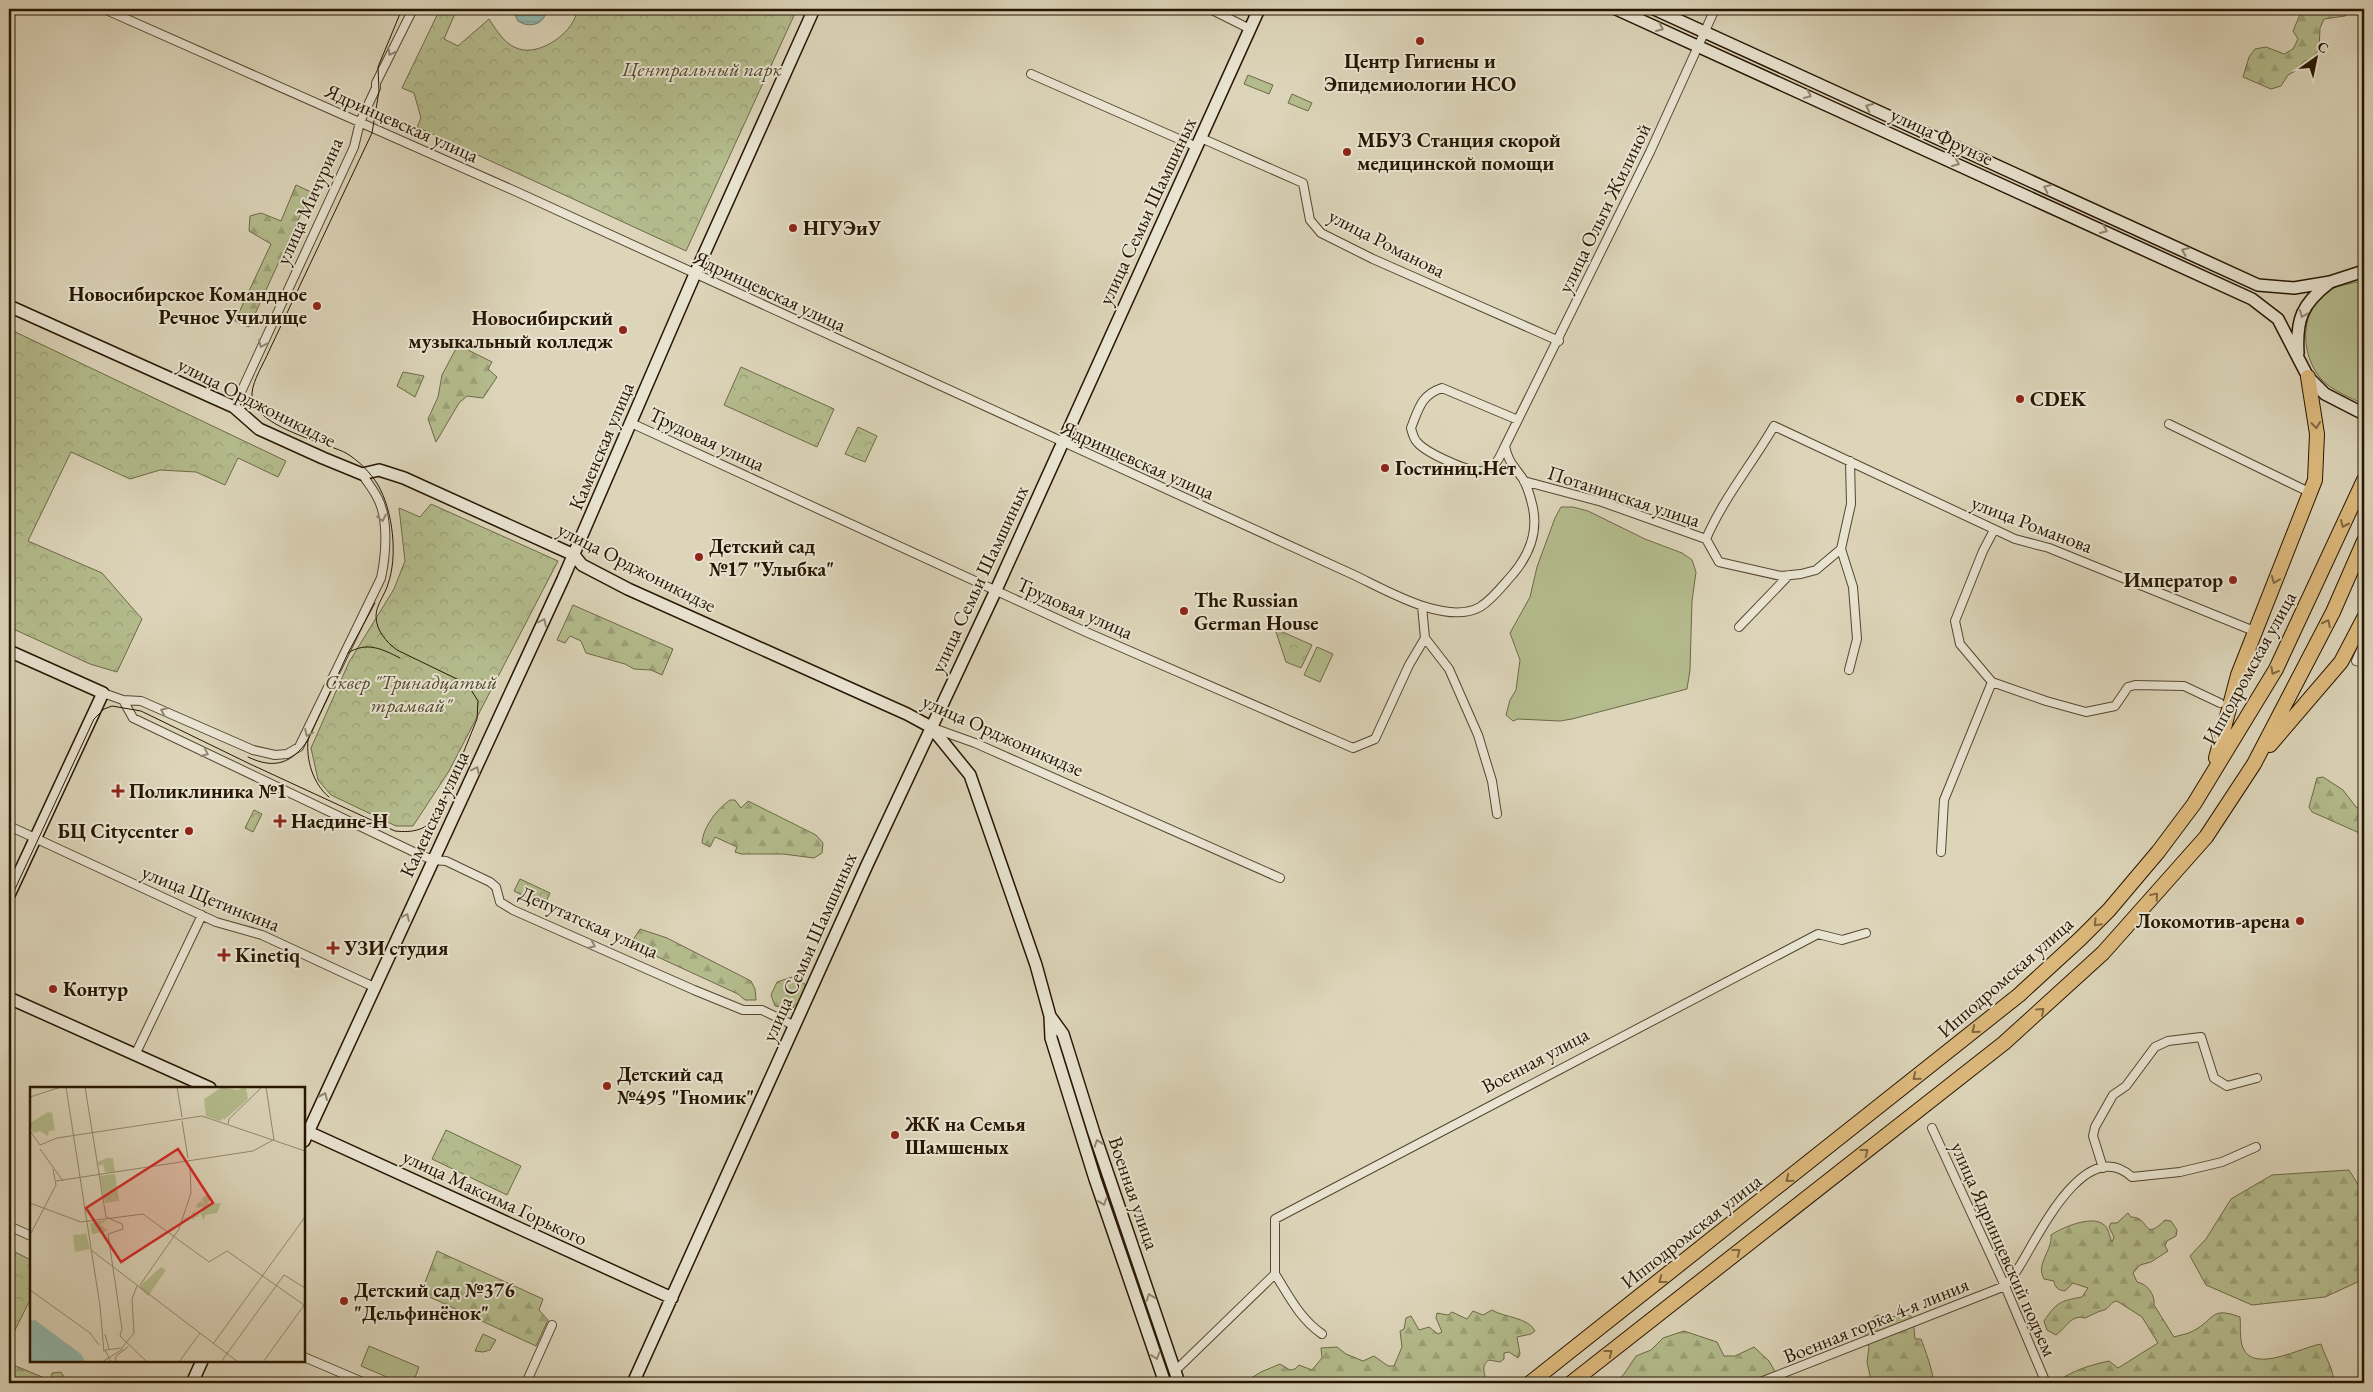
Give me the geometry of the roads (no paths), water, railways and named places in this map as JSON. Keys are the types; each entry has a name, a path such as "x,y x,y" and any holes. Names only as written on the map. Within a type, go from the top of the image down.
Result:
{"highway":[{"path":"2208,782 2221,743 2238,675 2315,480 2317,434 2308,377"},
{"name":"Ипподромская улица","path":"1530,1383 2019,995 2092,928 2135,880 2194,804 2208,782 2276,669 2321,576 2364,480"},
{"path":"1571,1383 2004,1043 2103,952 2206,837 2254,764 2333,612 2364,541"},
{"path":"2254,764 2341,662 2364,618"}],"main road":[{"name":"Каменская улица","path":"305,1134 574,555 695,274 814,9"},
{"name":"улица Семьи Шамшиных","path":"633,1383 996,590 1259,9"},
{"name":"улица Фрунзе","path":"1616,9 2252,299 2278,319 2308,377"},
{"name":"улица Фрунзе","path":"1654,9 2258,285 2294,288 2330,282"},
{"path":"2298,356 2297,331 2302,310 2313,295 2330,282 2364,270"},
{"name":"улица Орджоникидзе","path":"9,306 234,407 259,429 362,474 379,470 392,474 574,555 582,566 628,589 907,714 932,727"},
{"path":"2308,377 2325,394 2363,414"},
{"path":"9,651 103,693 9,895"},
{"name":"Военная улица","path":"932,727 970,775 1019,915 1050,1016 1050,1038 1083,1141 1164,1380"},
{"path":"9,998 208,1087"},
{"name":"Военная улица","path":"1050,1016 1063,1034 1179,1383"},
{"name":"улица Максима Горького","path":"305,1134 672,1298"},
{"path":"192,1383 202,1362"},
{"path":"1164,1380 1175,1371"}],"street":[{"name":"Ядринцевская улица","path":"104,9 360,122 1422,606 1458,613 1471,610 1491,598 1517,569 1533,544 1533,509 1524,481 1508,460 1505,446"},
{"name":"улица Мичурина","path":"234,407 354,147 360,122 376,88 376,83 413,9"},
{"path":"1210,9 1250,29"},
{"name":"улица Ольги Жилиной","path":"1518,420 1442,388 1429,392 1421,404 1411,428 1416,441 1427,450 1471,471 1485,471 1496,464 1558,341 1706,32 1715,9"},
{"name":"улица Романова","path":"1031,74 1199,143 1303,183 1310,220 1321,233 1558,341"},
{"name":"Трудовая улица","path":"631,422 1095,636 1353,748 1374,739 1409,665 1425,638"},
{"path":"2169,424 2311,493"},
{"name":"улица Романова","path":"1706,539 1718,512 1751,466 1774,426 2015,539 2050,548 2254,631"},
{"path":"1849,670 1857,639 1853,587 1841,549 1851,504 1850,461"},
{"path":"103,693 122,700 141,700 253,750 281,755 287,754 299,747 381,578 385,558 385,528 378,499 362,474"},
{"name":"Потанинская улица","path":"1524,481 1602,502 1706,539 1719,562 1781,576 1816,570 1841,549"},
{"path":"1994,530 1982,552 1955,621 1960,644 1992,682 2046,701 2086,712 2115,706 2128,687 2135,685 2184,686 2220,703"},
{"path":"1739,627 1788,575"},
{"path":"1422,606 1425,638 1449,669 1478,736 1492,781 1497,814"},
{"path":"2364,643 2356,661 2364,663"},
{"path":"1941,852 1944,800 1992,682"},
{"name":"Депутатская улица","path":"122,700 133,718 433,860 446,861 490,882 496,887 500,902 513,910 704,994 743,1010 762,1010 795,1026"},
{"name":"улица Орджоникидзе","path":"932,727 975,743 1280,878"},
{"name":"улица Щетинкина","path":"9,826 216,922 262,935 374,987"},
{"path":"135,1055 202,915"},
{"name":"Военная улица","path":"1275,1274 1275,1219 1818,934 1842,940 1866,933"},
{"path":"2103,1168 2093,1136 2095,1127 2113,1095 2126,1086 2155,1047 2168,1041 2201,1037 2214,1078 2227,1086 2257,1078"},
{"name":"улица Ядринцевский подъем","path":"1932,1128 2005,1286 2046,1383"},
{"path":"2005,1286 2020,1267 2036,1235 2071,1187 2087,1174 2103,1168 2125,1170 2132,1177 2180,1172 2222,1162 2256,1147"},
{"path":"9,1226 30,1236"},
{"path":"1175,1371 1275,1274 1296,1308 1310,1326 1322,1334"},
{"name":"Военная горка 4-я линия","path":"1758,1383 2005,1286"},
{"path":"526,1383 552,1325"},
{"path":"305,1357 365,1383"}],"water":[{"path":"512,9 547,9 546,14 540,21 536,24 527,25 518,21"}],"tram line":[{"path":"9,902 94,719 104,709 112,706 141,711 395,831 414,831 429,824 438,815 477,719 478,701 470,688 461,681 397,650 380,631 376,621 376,612 387,588 391,573 393,547 387,508 375,480 360,463 346,453 289,431 262,415 254,405 252,393 259,372 372,133 379,91 378,67 402,9"},
{"path":"248,757 267,763 282,762 289,759 302,748 308,740 348,653 375,603"},
{"path":"348,653 355,649 368,647 381,649 400,658"},
{"path":"308,740 308,756 312,771 323,792 329,797"}],"place":[{"name":"Центр Гигиены и Эпидемиологии НСО","path":"1420,41"},
{"name":"МБУЗ Станция скорой медицинской помощи","path":"1347,152"},
{"name":"НГУЭиУ","path":"793,228"},
{"name":"Новосибирское Командное Речное Училище","path":"317,306"},
{"name":"Новосибирский музыкальный колледж","path":"623,330"},
{"name":"CDEK","path":"2020,399"},
{"name":"Гостиниц.Нет","path":"1385,468"},
{"name":"Детский сад №17 \"Улыбка\"","path":"699,557"},
{"name":"Император","path":"2233,580"},
{"name":"The Russian German House","path":"1184,611"},
{"name":"Поликлиника №1","path":"118,791"},
{"name":"Наедине-Н","path":"280,821"},
{"name":"БЦ Citycenter","path":"189,831"},
{"name":"Локомотив-арена","path":"2300,921"},
{"name":"УЗИ студия","path":"333,948"},
{"name":"Kinetiq","path":"224,955"},
{"name":"Контур","path":"53,989"},
{"name":"Детский сад №495 \"Гномик\"","path":"607,1086"},
{"name":"ЖК на Семья Шамшеных","path":"895,1135"},
{"name":"Детский сад №376 \"Дельфинёнок\"","path":"344,1301"}],"park label":[{"name":"Центральный парк","path":"702,69"},
{"name":"Сквер \"Тринадцатый трамвай\"","path":"411,694"}]}
